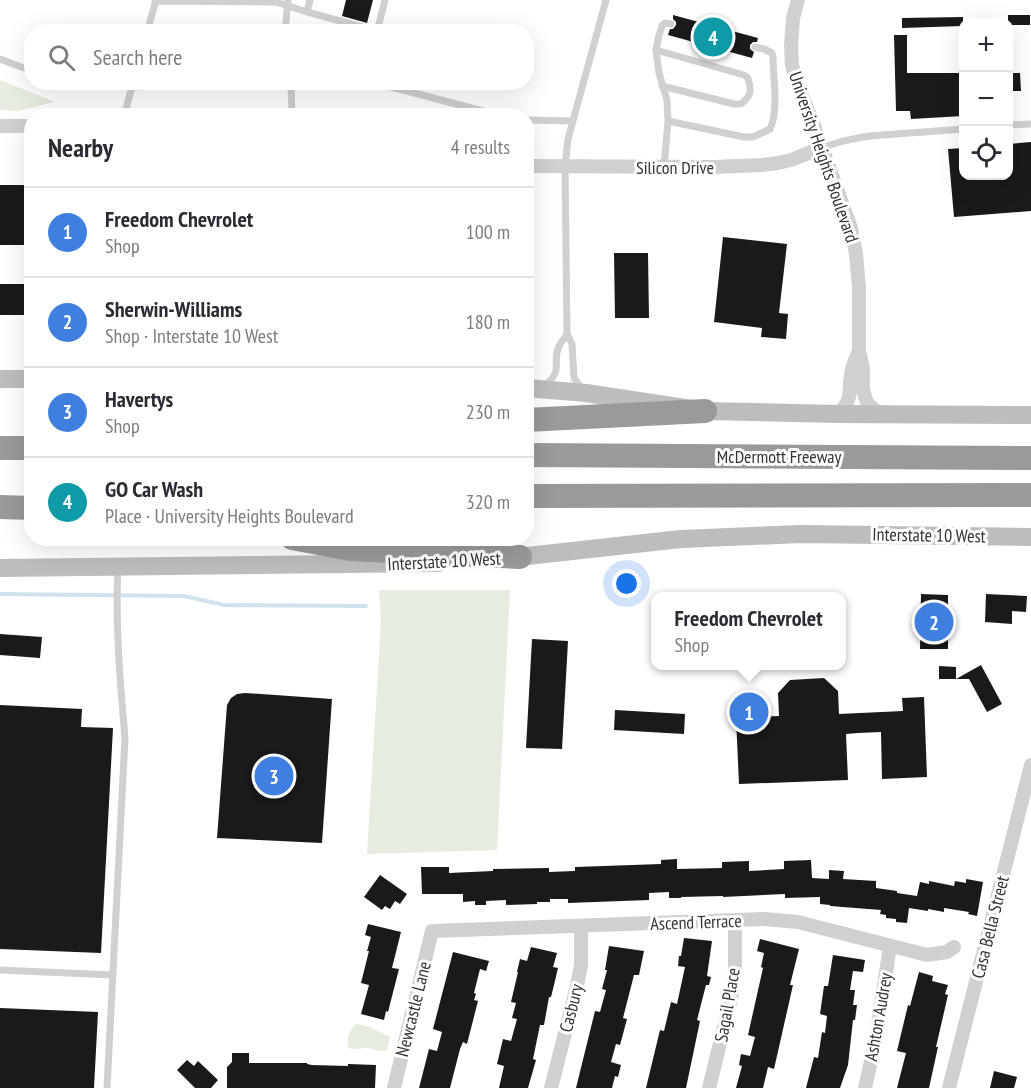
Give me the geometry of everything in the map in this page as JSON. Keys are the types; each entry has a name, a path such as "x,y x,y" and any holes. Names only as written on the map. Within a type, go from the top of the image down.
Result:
{"highway":[{"path":"534,420 705,411"},
{"path":"0,448 24,448"},
{"name":"McDermott Freeway","path":"534,455 1031,458"},
{"path":"0,494 24,494"},
{"path":"534,496 1031,495"},
{"path":"0,507 24,508"},
{"path":"334,546 350,549 520,557"}],"main road":[{"path":"0,379 24,379"},
{"path":"534,389 586,393 705,411 1031,415"},
{"name":"Interstate 10 West","path":"0,568 428,564 681,540 801,534 1031,537"}],"street":[{"name":"University Heights Boulevard","path":"798,0 793,18 792,65 798,87 851,228 859,287 859,351 863,368 863,390 867,403 879,414"},
{"path":"0,126 24,126"},
{"name":"Silicon Drive","path":"534,166 714,167 770,164 791,160 821,148"},
{"name":"University Heights Boulevard","path":"838,414 847,404 851,372 859,351"},
{"name":"Casa Bella Street","path":"949,1088 1031,765"},
{"name":"Ascend Terrace","path":"432,931 764,919 798,922 927,955 947,952 954,947"},
{"name":"Sagail Place","path":"709,1088 731,999 735,969 735,920"},
{"name":"Casbury","path":"551,1088 579,975 581,927"},
{"name":"Newcastle Lane","path":"394,1088 432,931"},
{"name":"Ashton Audrey","path":"866,1088 890,946"}],"lane":[{"path":"307,12 310,0"},
{"path":"379,24 386,0"},
{"path":"586,393 574,378 572,344 567,334 565,166 568,139 606,0"},
{"path":"149,24 155,1 287,3 307,12 351,24"},
{"path":"286,24 287,3"},
{"path":"664,167 668,121 667,100 662,86 656,50 662,26 665,23 671,24"},
{"path":"668,121 753,138 770,129 774,112 773,57 769,51 755,46"},
{"path":"656,50 744,75 748,78 750,93 748,99 741,104 734,104 662,86"},
{"path":"0,59 24,68"},
{"path":"126,108 131,90"},
{"path":"291,90 292,108"},
{"path":"403,90 471,108"},
{"path":"534,120 573,121"},
{"path":"1013,125 1031,124"},
{"path":"821,148 869,135 959,129"},
{"path":"534,389 552,380 556,371 558,348 567,334"},
{"path":"107,1088 125,738 116,604 118,566"},
{"path":"0,970 113,975"}],"shaded area":[{"path":"0,80 55,102 18,111 0,110"},
{"path":"379,590 510,590 497,850 367,854 381,621"},
{"path":"357,1024 370,1027 390,1037 387,1050 348,1048 349,1034"}],"building":[{"path":"346,0 373,0 367,23 342,16"},
{"path":"673,15 758,38 757,42 750,45 750,49 754,52 752,58 668,35 670,29 676,25"},
{"path":"1008,15 1030,15 1030,25 1013,25 1013,18 1008,18"},
{"path":"963,17 959,18 959,26 902,28 902,18"},
{"path":"894,35 907,35 907,73 959,73 959,116 911,119 910,111 896,111"},
{"path":"1013,73 1020,73 1021,91 1013,91"},
{"path":"1031,142 1031,211 954,217 948,149 959,148 959,180 1013,180 1013,144"},
{"path":"0,185 24,185 24,245 0,245"},
{"path":"723,237 787,244 779,313 788,314 786,339 761,337 762,328 714,322"},
{"path":"614,253 648,253 649,318 615,318"},
{"path":"0,284 24,284 24,315 0,315"},
{"path":"921,594 948,595 948,649 920,649"},
{"path":"986,594 1027,596 1026,612 1012,611 1012,624 985,622"},
{"path":"0,634 42,637 40,658 0,655"},
{"path":"532,639 568,641 562,749 526,748"},
{"path":"981,665 1002,704 987,712 969,679 956,679"},
{"path":"939,666 956,667 956,679 939,679"},
{"path":"824,678 838,691 839,714 903,711 902,698 924,697 927,777 882,779 881,732 846,734 848,780 739,784 736,718 779,716 778,693 790,680"},
{"path":"237,694 332,699 322,843 217,838 227,705"},
{"path":"0,705 82,709 81,727 113,728 101,953 0,949"},
{"path":"615,710 685,714 684,734 614,730"},
{"path":"677,859 677,869 722,868 722,862 749,861 749,871 784,869 784,861 811,860 812,878 829,879 829,870 844,871 843,879 876,881 876,888 917,896 920,882 929,884 929,881 954,886 955,881 966,883 966,879 983,882 977,916 968,914 969,912 944,908 944,912 909,908 907,923 886,918 886,915 880,914 881,910 830,906 820,904 820,897 785,898 785,894 669,898 669,892 649,893 649,900 568,903 568,899 550,899 550,902 537,902 537,904 506,905 506,900 486,901 486,905 475,905 475,901 463,902 463,894 422,894 421,867 449,867 449,873 549,868 549,872 575,871 575,867 661,864 661,860"},
{"path":"380,875 407,894 400,904 395,901 390,909 385,906 382,910 364,897"},
{"path":"368,924 401,932 392,968 399,969 384,1020 361,1014 369,985 361,983 371,937 365,935"},
{"path":"684,938 712,941 707,976 711,977 709,985 706,985 697,1020 700,1021 686,1088 646,1088 660,1030 664,1031 671,1002 677,1004 685,967 678,966"},
{"path":"760,939 799,949 774,1069 768,1067 763,1088 736,1088 742,1066 739,1065 741,1054 750,1056 755,1037 748,1035 763,968 761,967 764,953 757,951"},
{"path":"609,946 644,951 639,975 634,975 623,1018 627,1019 620,1045 616,1044 611,1062 621,1065 612,1088 576,1088 595,1011 600,1012 606,990 602,989 607,970 605,970"},
{"path":"531,947 557,953 553,967 558,968 551,997 549,997 544,1025 540,1025 533,1059 536,1060 528,1088 499,1088 504,1066 497,1064 503,1039 511,1041 517,1019 512,1018 516,1003 511,1002 517,972 520,959 527,961"},
{"path":"453,952 489,961 486,971 480,969 474,993 476,994 474,1000 478,1001 467,1044 463,1042 460,1049 450,1088 419,1088 429,1049 437,1051 442,1032 433,1029"},
{"path":"833,955 865,960 863,972 853,971 850,990 855,990 853,1005 857,1005 848,1065 840,1088 806,1088 814,1057 818,1058 822,1032 825,1033 827,1016 820,1014 824,986 828,986"},
{"path":"919,972 933,976 932,981 948,985 945,994 948,995 929,1088 897,1088 906,1053 897,1051"},
{"path":"0,1008 98,1012 94,1088 0,1088"},
{"path":"232,1053 249,1053 249,1063 376,1065 375,1088 227,1088 227,1067 232,1062"},
{"path":"187,1060 194,1066 198,1061 218,1080 211,1088 195,1088 177,1070"},
{"path":"994,1071 1017,1077 1014,1088 990,1088"}],"waterway":[{"path":"0,594 184,596 224,605 366,606"}],"place":[{"name":"GO Car Wash","path":"713,37"},
{"name":"Sherwin-Williams","path":"934,622"},
{"name":"Freedom Chevrolet","path":"749,712"},
{"name":"Havertys","path":"274,776"}]}
